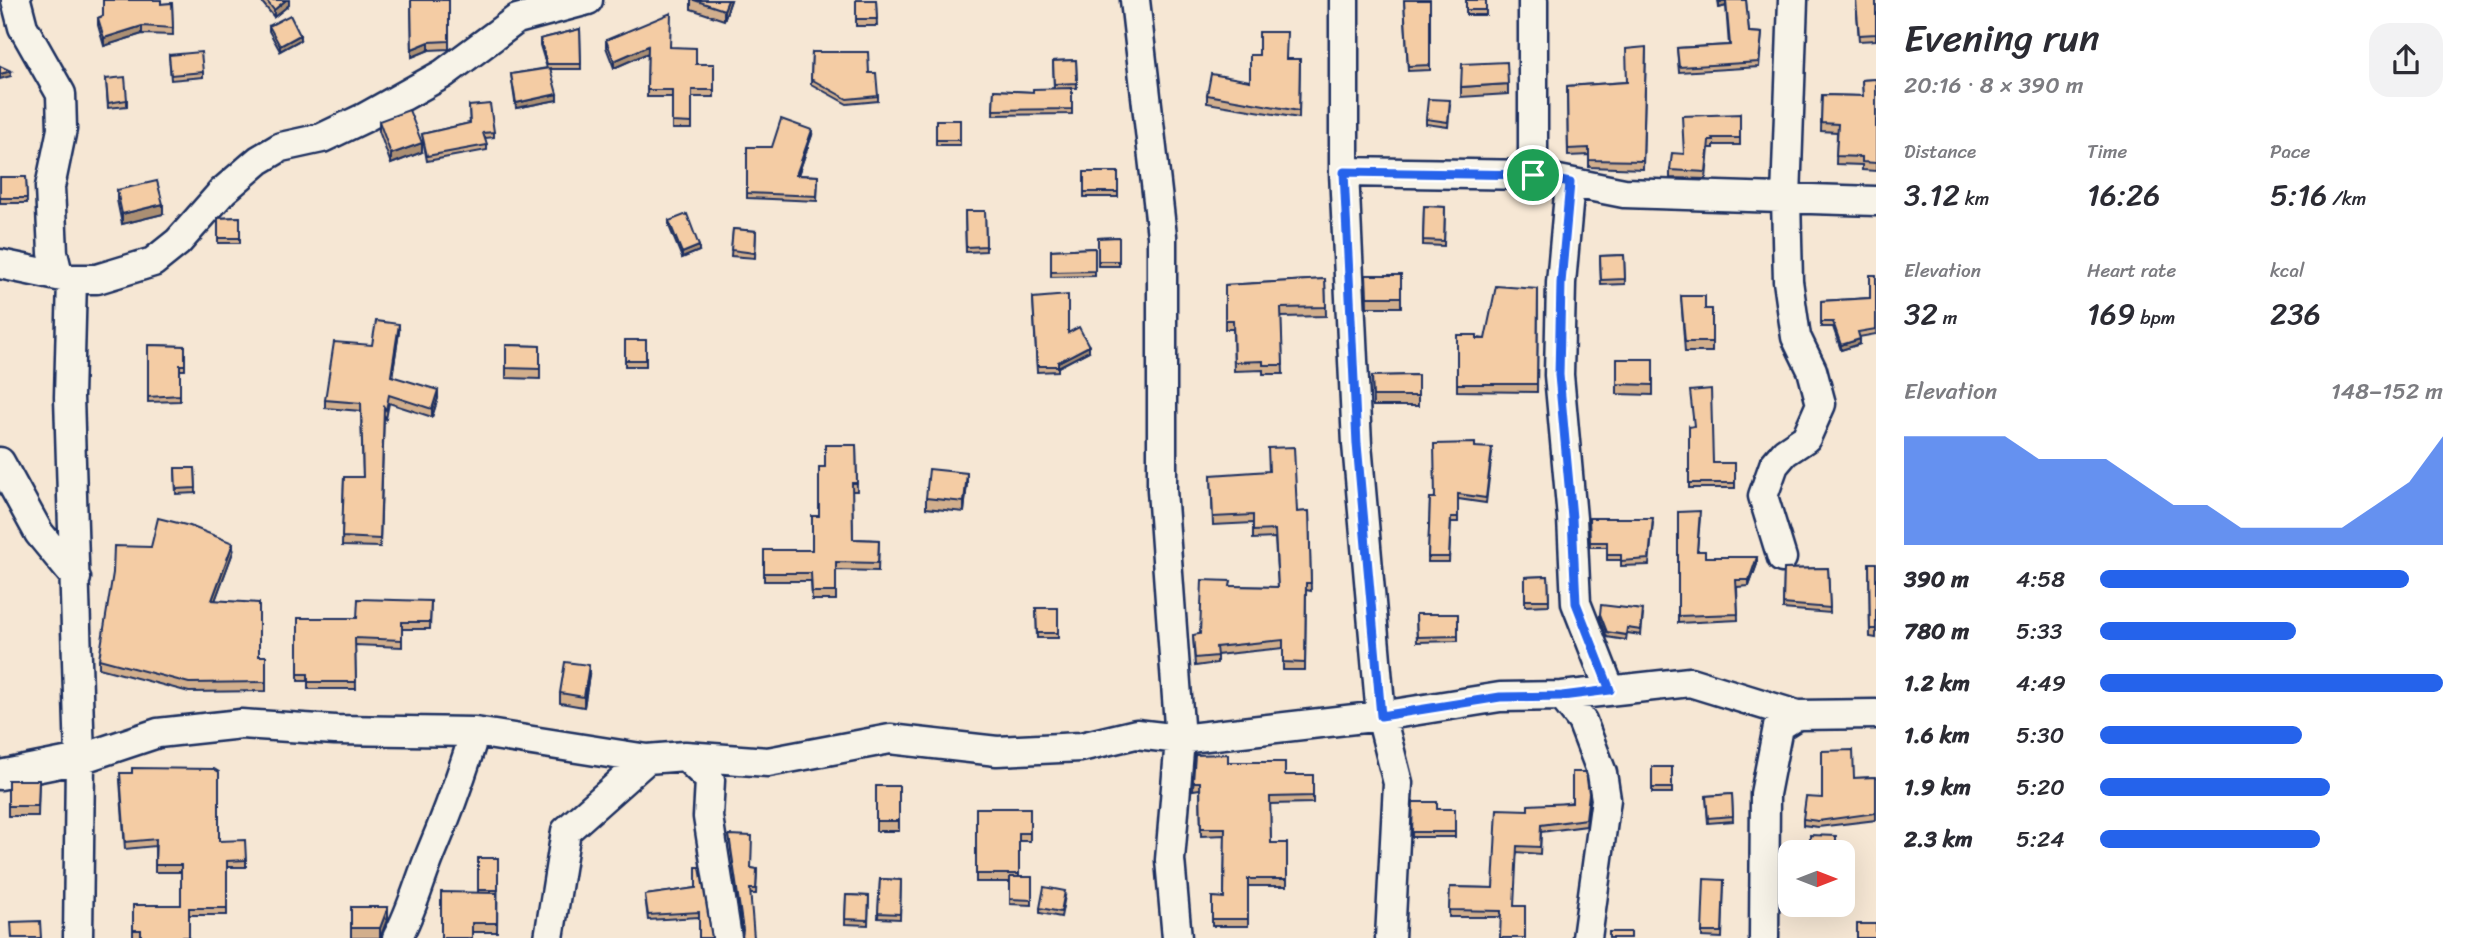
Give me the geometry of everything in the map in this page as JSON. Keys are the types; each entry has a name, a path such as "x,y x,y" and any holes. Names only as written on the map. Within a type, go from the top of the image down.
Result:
{"street":[{"path":"16,0 23,27 61,94 62,129 50,187 53,253 65,276 80,759 78,938"},
{"path":"0,264 97,279 153,262 178,242 223,191 259,160 281,147 323,138 443,74 510,10 589,0"},
{"path":"1135,0 1162,236 1162,490 1180,739 1170,860 1177,938"},
{"path":"1344,0 1344,172 1357,444 1381,716 1398,783 1390,938"},
{"path":"1533,0 1533,175"},
{"path":"1782,558 1763,496 1774,465 1785,452 1806,438 1821,404 1812,370 1796,337 1788,281 1786,198 1793,0"},
{"path":"1344,172 1533,175 1624,193 1876,201"},
{"path":"1570,183 1561,283 1559,375 1572,518 1576,603 1610,690"},
{"path":"0,463 40,533 76,578"},
{"path":"0,775 80,759 158,733 241,724 335,730 475,732 647,759 685,756 768,762 890,739 997,751 1081,747 1136,734 1180,739 1381,716 1500,697 1562,696 1690,682 1797,715 1876,714"},
{"path":"1562,696 1581,721 1601,774 1606,799 1587,938"},
{"path":"1764,938 1765,794 1778,727 1797,715"},
{"path":"397,938 409,916 430,855 457,793 475,732"},
{"path":"685,756 710,780 708,817 727,938"},
{"path":"549,938 566,831 647,759"}],"building":[{"path":"103,0 161,0 161,4 172,3 173,28 142,26 104,38 98,18 103,16"},
{"path":"266,0 286,0 274,10"},
{"path":"411,0 449,0 449,41 429,42 412,49"},
{"path":"694,0 728,0 724,10"},
{"path":"856,0 876,0 877,19 856,19"},
{"path":"1404,0 1430,0 1430,65 1408,66"},
{"path":"1466,0 1486,0 1486,10 1466,10"},
{"path":"1719,0 1746,0 1749,32 1762,33 1759,62 1679,67 1677,48 1730,45 1726,1"},
{"path":"1856,0 1876,0 1876,34 1859,35"},
{"path":"671,13 670,47 696,48 696,64 714,64 714,90 692,90 692,123 672,122 672,90 647,90 648,46 614,61 606,40"},
{"path":"290,15 300,35 280,46 269,26"},
{"path":"580,29 581,64 547,64 540,39"},
{"path":"1259,32 1287,32 1286,59 1300,59 1299,111 1207,95 1211,74 1250,81 1250,55 1259,55"},
{"path":"1646,47 1643,161 1589,160 1589,148 1568,149 1567,86 1627,82 1626,49"},
{"path":"201,52 203,72 171,75 169,55"},
{"path":"812,52 868,52 869,73 876,73 878,96 847,99 811,79"},
{"path":"1076,60 1077,83 1054,84 1053,61"},
{"path":"1507,62 1508,84 1461,87 1462,64"},
{"path":"0,66 11,71 0,74"},
{"path":"550,68 557,94 516,103 511,74"},
{"path":"125,77 127,100 108,103 106,79"},
{"path":"1876,79 1876,163 1862,162 1862,157 1836,156 1838,124 1821,123 1822,95 1863,96 1862,80"},
{"path":"1072,88 1072,109 993,110 994,90 1033,92 1033,89"},
{"path":"1428,99 1450,100 1448,122 1426,119"},
{"path":"490,104 494,132 483,133 487,145 427,156 422,134 470,123 469,106"},
{"path":"409,110 422,143 391,154 379,121"},
{"path":"1740,114 1740,138 1713,138 1714,141 1709,141 1706,172 1670,170 1672,153 1684,154 1682,116"},
{"path":"781,119 812,130 796,175 818,176 817,196 747,193 747,147 772,147"},
{"path":"936,120 960,120 960,140 936,140"},
{"path":"1084,172 1118,172 1118,192 1084,192"},
{"path":"0,177 26,177 27,198 0,198"},
{"path":"157,181 163,204 122,214 117,190"},
{"path":"1424,206 1445,207 1444,241 1423,240"},
{"path":"965,211 985,211 986,246 966,247"},
{"path":"687,214 699,246 682,253 669,221"},
{"path":"240,217 240,238 218,238 218,218"},
{"path":"733,229 756,231 755,253 731,250"},
{"path":"1119,237 1119,261 1098,261 1098,238"},
{"path":"1095,248 1095,271 1051,272 1051,250"},
{"path":"1624,255 1625,279 1601,280 1600,256"},
{"path":"1366,275 1401,275 1401,297 1367,297"},
{"path":"1870,275 1876,275 1876,329 1858,332 1860,339 1841,345 1833,322 1821,322 1821,301 1870,298"},
{"path":"1325,279 1326,307 1281,308 1283,365 1263,365 1263,361 1234,362 1233,320 1225,320 1225,285"},
{"path":"1496,286 1538,289 1537,384 1457,384 1457,335 1477,335 1477,339 1485,339"},
{"path":"1068,295 1068,333 1079,327 1089,346 1058,362 1058,366 1037,366 1033,298"},
{"path":"1681,296 1705,296 1705,309 1712,309 1712,342 1685,342"},
{"path":"376,321 399,324 391,376 438,390 432,409 389,395 386,410 384,407 380,539 342,537 344,477 363,477 361,403 325,400 334,342 372,345"},
{"path":"625,340 646,340 646,360 625,360"},
{"path":"148,345 185,346 185,365 180,365 180,395 148,397"},
{"path":"506,345 540,346 540,369 506,368"},
{"path":"1617,359 1653,359 1653,385 1617,384"},
{"path":"1418,375 1418,396 1373,396 1372,376"},
{"path":"1711,389 1713,463 1735,463 1735,483 1689,483 1689,427 1694,426 1690,391"},
{"path":"1475,443 1475,447 1492,448 1486,498 1458,494 1458,517 1451,517 1449,557 1428,557 1430,498 1435,498 1434,444"},
{"path":"825,445 856,445 857,483 852,483 853,539 879,540 878,563 836,562 836,592 812,592 811,573 764,573 764,550 812,550 812,516 819,516 819,467 825,467"},
{"path":"1294,447 1297,512 1309,511 1311,583 1306,583 1305,663 1283,662 1283,640 1216,647 1217,656 1195,658 1193,635 1200,634 1202,580 1231,581 1230,586 1278,587 1275,530 1253,531 1253,515 1213,517 1211,475 1269,471 1268,448"},
{"path":"175,468 195,468 196,488 176,489"},
{"path":"929,469 967,473 964,502 926,498"},
{"path":"1700,511 1697,551 1705,551 1705,557 1757,557 1749,580 1736,580 1738,614 1678,616 1678,512"},
{"path":"158,518 190,526 233,543 212,600 259,603 259,656 266,656 266,682 189,683 99,659 113,573 114,546 151,547"},
{"path":"1589,518 1653,518 1649,559 1621,561 1621,555 1607,555 1607,542 1590,542"},
{"path":"1869,563 1876,563 1876,629 1870,629"},
{"path":"1828,568 1830,608 1783,604 1784,569"},
{"path":"1548,576 1549,600 1525,600 1525,577"},
{"path":"358,599 431,601 430,622 402,622 402,640 355,638 356,682 308,682 308,674 298,674 298,618 357,618"},
{"path":"1601,605 1643,610 1641,630 1627,628 1626,635 1607,632 1600,614"},
{"path":"1036,608 1058,608 1058,633 1037,633"},
{"path":"1416,614 1458,614 1458,636 1417,637"},
{"path":"565,662 589,665 584,697 560,693"},
{"path":"1853,750 1854,778 1876,777 1876,813 1818,821 1803,819 1806,797 1822,798 1822,751"},
{"path":"1228,754 1228,762 1285,762 1285,775 1313,775 1313,796 1270,797 1271,843 1287,843 1287,879 1248,879 1248,919 1212,919 1212,897 1224,898 1225,828 1201,828 1200,782 1193,782 1195,755"},
{"path":"1652,767 1672,767 1672,788 1652,788"},
{"path":"132,768 214,769 219,772 219,841 245,840 246,860 227,861 227,908 189,908 189,937 141,937 141,930 133,930 133,905 181,905 181,865 155,865 156,839 125,842 120,773 132,773"},
{"path":"1572,772 1586,772 1589,793 1586,819 1541,825 1540,847 1517,846 1514,906 1525,906 1525,938 1500,938 1501,911 1449,910 1450,887 1493,888 1497,809 1528,810 1528,805 1572,803"},
{"path":"8,780 39,780 38,806 8,806"},
{"path":"876,786 899,786 899,821 876,821"},
{"path":"1732,794 1733,816 1708,818 1706,796"},
{"path":"1413,802 1437,802 1437,809 1455,809 1455,832 1412,832"},
{"path":"976,808 1030,808 1030,833 1019,833 1019,874 976,874"},
{"path":"729,835 752,836 751,868 757,869 756,889 750,889 754,938 742,938"},
{"path":"1810,835 1836,836 1836,840 1810,840"},
{"path":"478,858 498,858 498,890 478,890"},
{"path":"696,867 700,867 712,938 699,938 699,912 648,915 645,895 696,888"},
{"path":"1010,877 1032,877 1032,900 1010,899"},
{"path":"880,879 901,880 900,914 878,913"},
{"path":"1704,879 1724,880 1722,932 1702,932"},
{"path":"1044,887 1065,891 1061,912 1040,908"},
{"path":"441,892 497,893 497,923 472,923 472,938 441,938"},
{"path":"846,895 869,896 868,920 845,919"},
{"path":"351,907 388,907 380,928 351,928"},
{"path":"40,921 41,938 12,938 11,922"},
{"path":"1857,924 1876,924 1876,938 1857,938"},
{"path":"1609,932 1631,932 1631,938 1609,938"}],"route":[{"path":"1344,172 1533,175 1570,183 1561,283 1559,375 1572,518 1576,603 1610,690 1562,696 1500,697 1381,716 1357,444 1344,172"}]}
